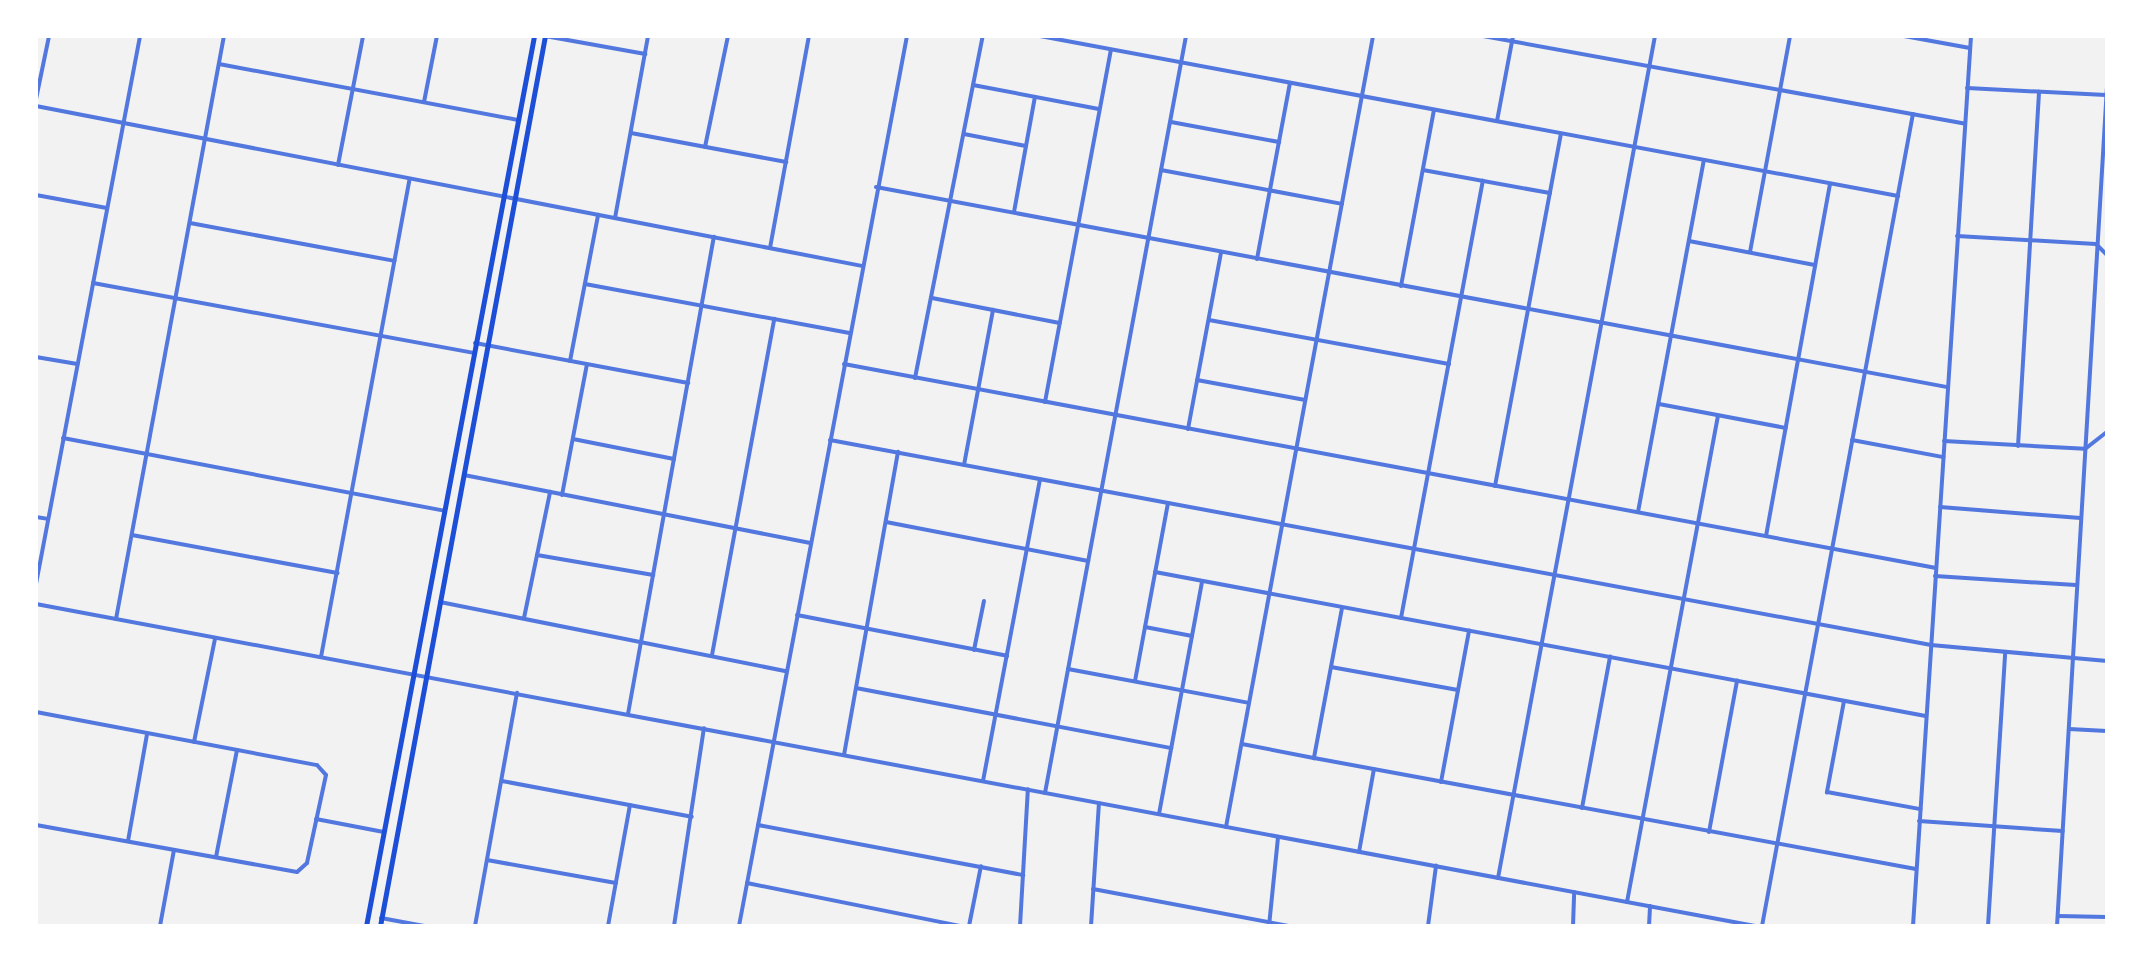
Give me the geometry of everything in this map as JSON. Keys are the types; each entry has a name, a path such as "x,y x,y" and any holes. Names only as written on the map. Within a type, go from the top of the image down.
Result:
{"main road":[{"path":"366,926 534,36"},
{"path":"380,926 545,36"}],"street":[{"path":"36,99 49,36"},
{"path":"36,584 140,36"},
{"path":"116,619 224,36"},
{"path":"338,165 363,36"},
{"path":"424,102 437,36"},
{"path":"545,36 645,54"},
{"path":"615,218 648,36"},
{"path":"705,147 728,36"},
{"path":"770,248 809,36"},
{"path":"739,926 771,741 907,36"},
{"path":"915,378 983,36"},
{"path":"1043,36 1898,196"},
{"path":"1045,793 1186,36"},
{"path":"1226,827 1373,36"},
{"path":"1483,36 1964,123"},
{"path":"1498,878 1655,36"},
{"path":"1750,252 1790,36"},
{"path":"1904,36 1970,48"},
{"path":"1913,926 1971,36"},
{"path":"1497,121 1512,39"},
{"path":"1045,402 1111,49"},
{"path":"219,64 518,120"},
{"path":"1257,259 1290,83"},
{"path":"973,85 1099,109"},
{"path":"2057,926 2107,86"},
{"path":"1967,88 2106,95"},
{"path":"2018,446 2039,92"},
{"path":"1014,213 1035,97"},
{"path":"36,106 862,266"},
{"path":"1401,286 1434,110"},
{"path":"1762,926 1913,114"},
{"path":"1170,122 1279,142"},
{"path":"630,133 786,162"},
{"path":"1495,486 1561,133"},
{"path":"964,134 1026,146"},
{"path":"1638,513 1704,160"},
{"path":"1161,170 1342,204"},
{"path":"1423,170 1550,193"},
{"path":"321,657 410,179"},
{"path":"1401,618 1483,181"},
{"path":"1766,537 1830,184"},
{"path":"876,187 1947,387"},
{"path":"36,195 107,208"},
{"path":"570,361 598,215"},
{"path":"190,223 395,261"},
{"path":"1957,236 2096,244 2107,255"},
{"path":"628,714 714,237"},
{"path":"1689,241 1815,265"},
{"path":"1188,429 1221,252"},
{"path":"93,283 474,353"},
{"path":"585,284 850,333"},
{"path":"932,297 1060,323"},
{"path":"964,465 993,310"},
{"path":"711,656 774,319"},
{"path":"1209,320 1449,364"},
{"path":"475,343 688,383"},
{"path":"36,357 77,365"},
{"path":"562,495 587,364"},
{"path":"844,364 1936,568"},
{"path":"1197,380 1306,400"},
{"path":"1659,404 1786,428"},
{"path":"1627,902 1718,415"},
{"path":"1944,441 2085,449 2107,432"},
{"path":"63,438 445,511"},
{"path":"573,439 674,459"},
{"path":"830,440 1931,645 2107,661"},
{"path":"1852,440 1943,457"},
{"path":"844,755 898,452"},
{"path":"464,475 810,543"},
{"path":"983,781 1040,479"},
{"path":"524,618 550,492"},
{"path":"1135,681 1168,503"},
{"path":"1939,507 2081,518"},
{"path":"36,517 48,519"},
{"path":"886,522 1089,561"},
{"path":"132,535 338,573"},
{"path":"537,554 653,575"},
{"path":"1155,572 1926,716"},
{"path":"1935,576 2077,585"},
{"path":"1159,814 1202,581"},
{"path":"974,650 984,601"},
{"path":"440,602 786,671"},
{"path":"36,604 1755,926"},
{"path":"1314,758 1342,607"},
{"path":"796,615 1007,656"},
{"path":"1145,627 1192,636"},
{"path":"1441,782 1469,631"},
{"path":"194,742 215,639"},
{"path":"1988,926 2005,653"},
{"path":"1582,808 1610,657"},
{"path":"1331,667 1458,690"},
{"path":"1068,669 1249,703"},
{"path":"1709,832 1737,681"},
{"path":"856,688 1171,748"},
{"path":"475,926 517,693"},
{"path":"1844,701 1827,792 1920,809"},
{"path":"36,712 323,768 326,775 307,863 297,872 36,825"},
{"path":"674,926 704,728"},
{"path":"2069,729 2107,731"},
{"path":"128,841 147,734"},
{"path":"1242,744 1916,869"},
{"path":"216,857 237,750"},
{"path":"1359,852 1374,769"},
{"path":"502,781 692,817"},
{"path":"1020,926 1028,789"},
{"path":"1091,926 1099,803"},
{"path":"608,926 630,805"},
{"path":"316,819 384,832"},
{"path":"1919,821 2063,831"},
{"path":"757,824 1023,875"},
{"path":"1269,924 1278,836"},
{"path":"160,926 174,850"},
{"path":"487,860 616,883"},
{"path":"969,926 981,866"},
{"path":"1428,926 1436,866"},
{"path":"746,883 960,926"},
{"path":"1093,889 1289,926"},
{"path":"1573,926 1574,892"},
{"path":"1649,926 1650,906"},
{"path":"2058,916 2107,917"},
{"path":"381,918 424,926"}]}
